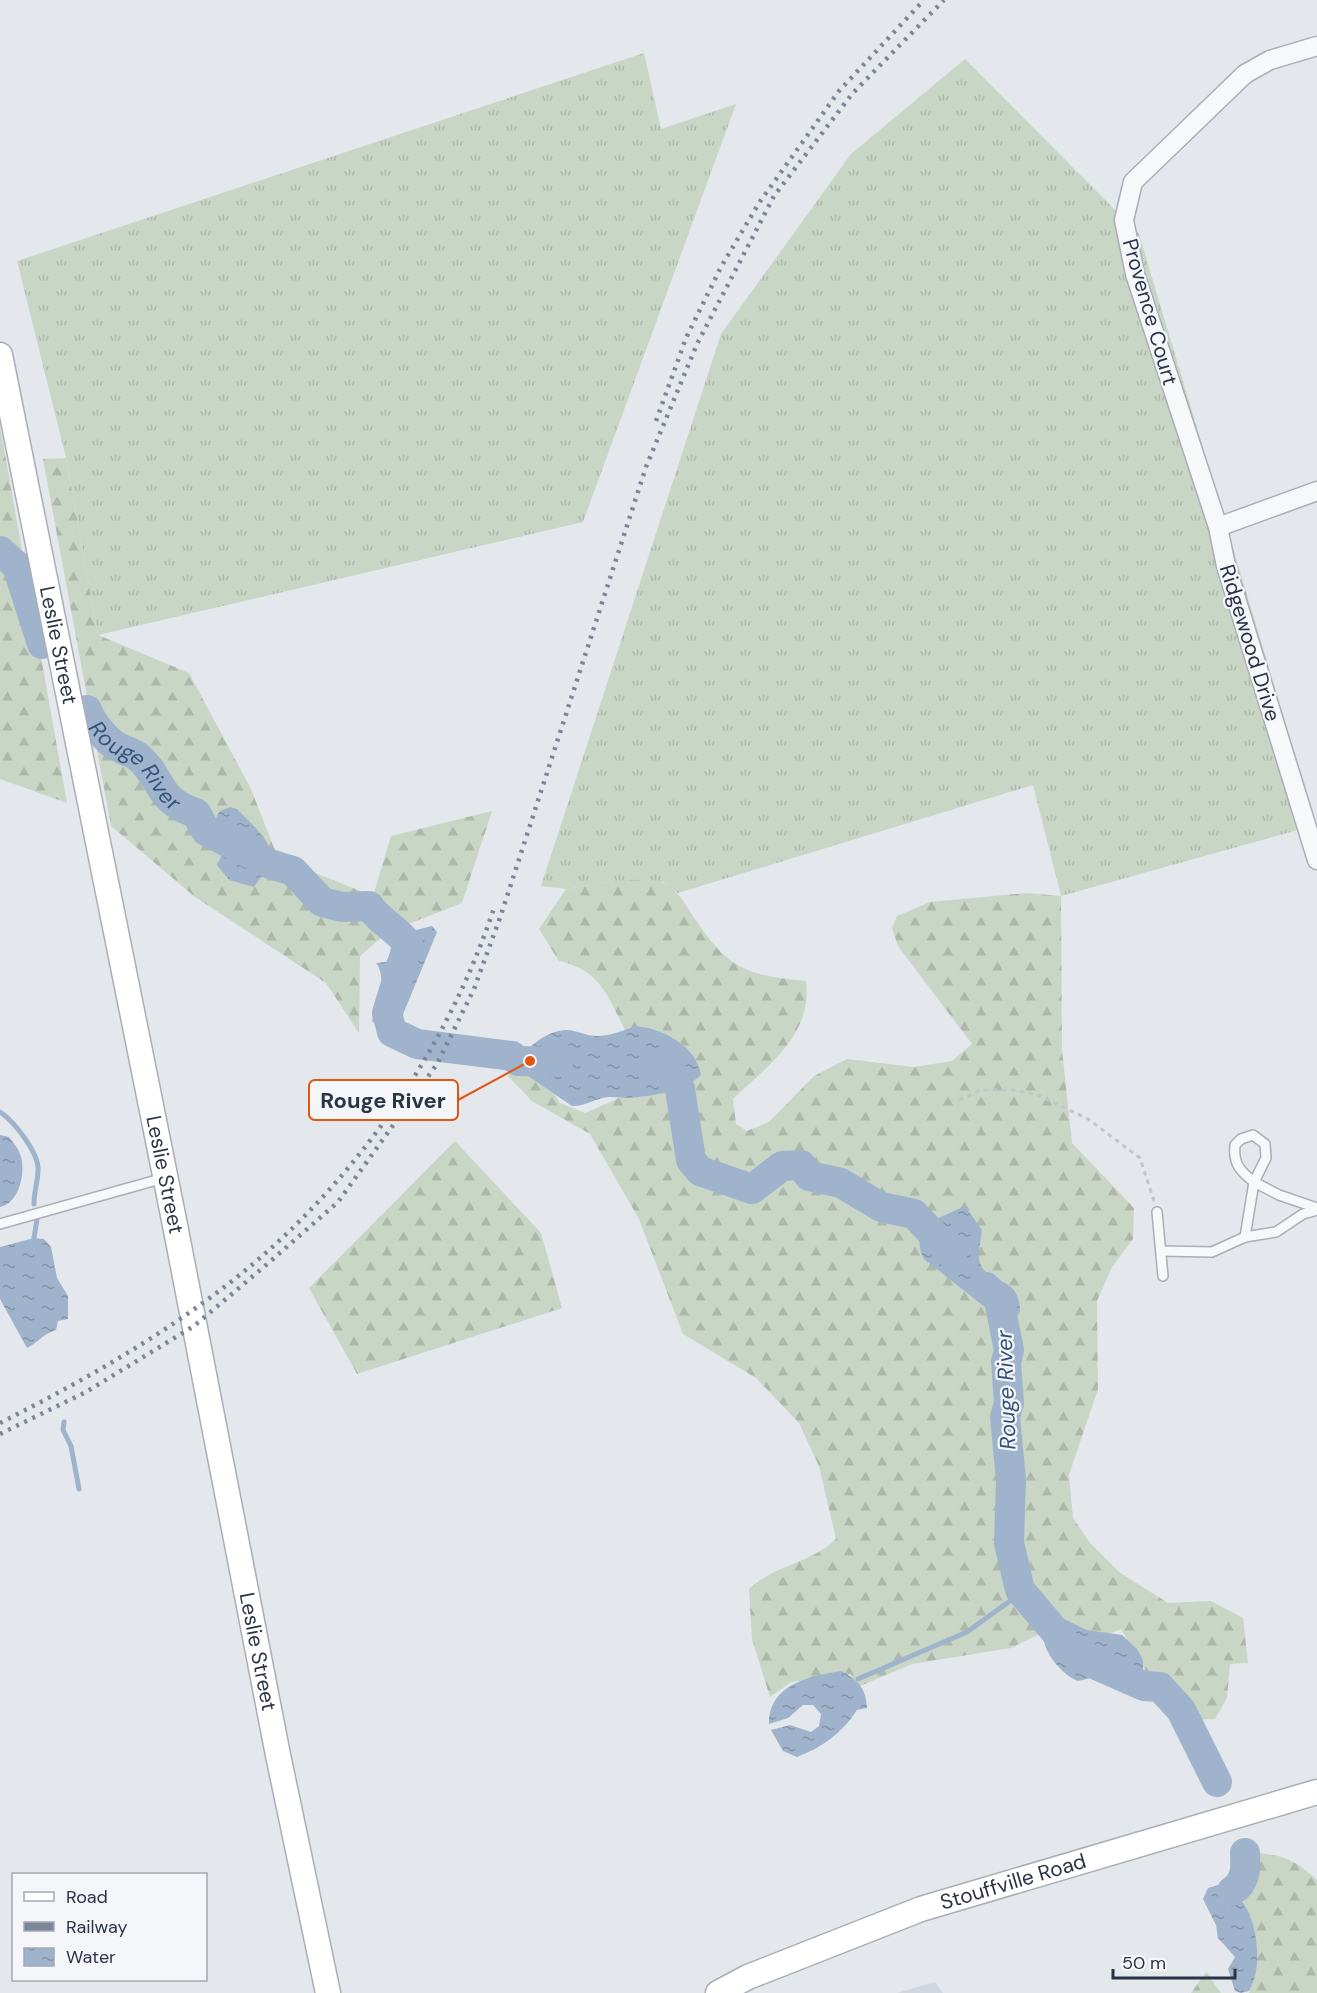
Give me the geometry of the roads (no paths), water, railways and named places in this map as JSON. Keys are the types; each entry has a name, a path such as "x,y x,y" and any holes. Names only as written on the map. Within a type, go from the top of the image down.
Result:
{"street":[{"name":"Provence Court","path":"1218,526 1135,274 1124,220 1133,182 1245,74 1270,60 1317,46"},
{"name":"Leslie Street","path":"0,355 328,1993"},
{"path":"1218,526 1317,491"},
{"name":"Ridgewood Drive","path":"1218,526 1226,566 1317,860"},
{"name":"Stouffville Road","path":"718,1993 769,1969 921,1909 1317,1792"}],"lane":[{"path":"1245,1237 1254,1182 1266,1158 1265,1144 1253,1135 1241,1139 1235,1145 1234,1156 1238,1169 1254,1182 1279,1195 1317,1209"},
{"path":"0,1224 164,1179"},
{"path":"1161,1251 1212,1252 1245,1237 1276,1232 1303,1214 1317,1209"},
{"path":"1157,1212 1163,1276"}],"water":[{"path":"230,807 237,809 269,846 271,859 254,887 229,880 217,865 222,855 208,831 220,811"},
{"path":"432,926 437,932 399,1024 387,1034 372,1021 381,983 376,963 386,962 403,929 408,932"},
{"path":"635,1026 656,1030 677,1040 693,1055 701,1075 694,1081 667,1092 627,1098 606,1097 572,1106 515,1067 536,1042 558,1031 566,1030 599,1036"},
{"path":"0,1135 9,1137 17,1147 22,1161 22,1177 12,1200 0,1207"},
{"path":"965,1206 982,1230 979,1259 982,1268 1008,1285 1018,1299 1020,1312 1005,1323 924,1259 921,1251 920,1234 923,1225"},
{"path":"34,1238 44,1239 51,1247 57,1278 68,1296 68,1319 58,1321 56,1330 27,1348 0,1299 0,1247"},
{"path":"1064,1619 1087,1630 1122,1635 1137,1649 1143,1660 1143,1688 1129,1692 1095,1677 1078,1681 1069,1676 1052,1658 1046,1648 1044,1638 1045,1629 1052,1622"},
{"path":"841,1671 860,1685 865,1695 867,1708 857,1710 838,1732 815,1749 797,1757 783,1751 771,1730 790,1725 811,1732 819,1726 821,1714 813,1705 803,1705 788,1718 769,1724 771,1710 776,1700 793,1684"},
{"path":"1218,1885 1242,1901 1253,1924 1257,1960 1249,1991 1241,1993 1235,1991 1228,1969 1235,1957 1218,1938 1216,1925 1203,1899 1208,1888"}],"waterway":[{"name":"Rouge River","path":"0,551 17,566 42,644"},
{"name":"Rouge River","path":"87,710 103,735 116,746 137,756 174,802 196,813 206,831 270,864 293,871 322,902 342,907 369,906 378,917 404,939 408,944 387,1013 392,1032 417,1044 512,1056 518,1061 558,1062"},
{"name":"Rouge River","path":"654,1066 669,1066 680,1089 691,1160 700,1171 752,1189 782,1166 801,1165 809,1176 841,1183 881,1207 914,1214 952,1254"},
{"path":"0,1112 18,1130 30,1147 37,1163 34,1204"},
{"path":"34,1238 37,1219"},
{"name":"Rouge River","path":"986,1287 999,1300 1009,1350 1006,1362 1009,1403 1005,1417 1011,1480 1009,1543 1020,1590 1076,1656 1144,1686 1160,1687 1181,1710 1217,1782"},
{"path":"64,1422 63,1430 71,1446 79,1489"},
{"path":"858,1679 967,1632 1021,1593"},
{"name":"Rouge River","path":"1232,1891 1243,1879 1245,1853"}],"railway":[{"path":"656,421 686,338 721,267 759,203 839,91 924,0"},
{"path":"0,1434 86,1392 194,1326 265,1266 338,1202 437,1064 474,989 501,915 646,467 697,344 774,196 852,94 944,0"},
{"path":"0,1423 102,1368 167,1328 260,1258 299,1222 369,1142 429,1053 476,957 494,908"}],"place":[{"name":"Rouge River","path":"530,1061"}]}
